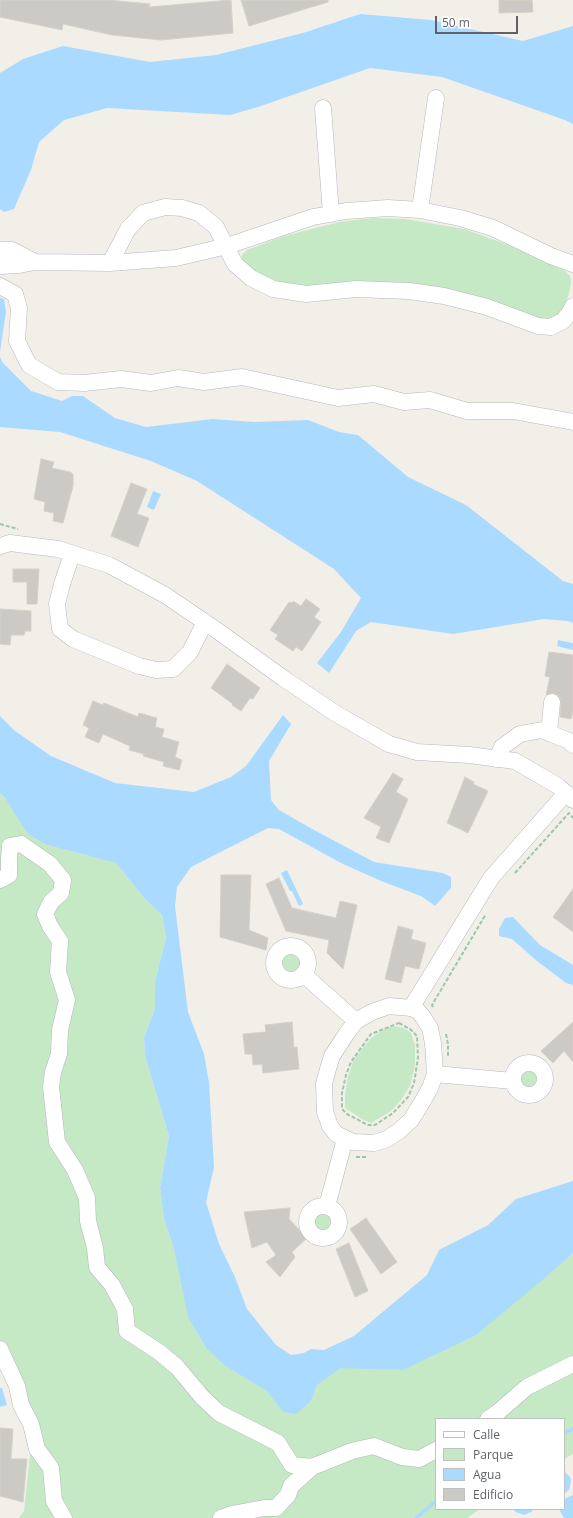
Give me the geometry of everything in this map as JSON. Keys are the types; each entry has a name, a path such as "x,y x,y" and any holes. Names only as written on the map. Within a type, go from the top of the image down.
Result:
{"street":[{"path":"420,210 436,98"},
{"path":"323,108 331,214"},
{"path":"110,263 128,229 143,213 165,207 182,208 199,213 216,227 235,264 251,278 273,289 306,294 356,289 409,291 444,296 487,307 538,326 551,327 563,322 573,306"},
{"path":"0,266 19,265 34,262 110,263 176,258 227,246 312,217 388,208 420,210 460,218 493,228 551,256 573,264"},
{"path":"0,250 12,250 34,262"},
{"path":"0,276 17,275 34,262"},
{"path":"0,286 15,294 19,308 17,341 29,365 58,382 84,383 121,379 151,383 178,378 204,382 242,377 338,398 374,394 404,402 430,400 467,411 513,411 573,422"},
{"path":"3,543 58,549 109,565 165,595 335,713 389,744 418,752 469,755 515,761 558,786 570,797 491,878 411,1008"},
{"path":"72,554 57,604 60,629 73,639 139,666 156,670 173,669 190,652 205,622"},
{"path":"549,733 552,702"},
{"path":"497,759 502,747 520,734 542,730 570,741 573,745"},
{"path":"0,880 9,875 10,846 21,844 50,864 63,880 60,893 51,902 45,914 50,926 60,941 58,972 68,1000 60,1030 59,1054 53,1072 51,1087 57,1142 75,1170 87,1198 88,1221 95,1248 97,1266 112,1285 125,1309 127,1330 159,1352 177,1367 202,1397 219,1413 278,1443 292,1465 312,1467"},
{"path":"303,974 356,1021"},
{"path":"327,1206 344,1146 330,1126 325,1112 324,1084 332,1056 347,1032 356,1021 372,1012 389,1006 411,1008 418,1011 430,1028 435,1060 435,1074 430,1088 411,1120 400,1131 387,1139 374,1143 354,1142 344,1146"},
{"path":"435,1074 513,1081"},
{"path":"0,1349 17,1386 21,1404 31,1424 37,1449 51,1468 54,1501 64,1518"},
{"path":"490,1418 527,1387 573,1364"},
{"path":"221,1518 232,1514 264,1508 276,1508 288,1495 291,1486 312,1467 352,1451 374,1446 402,1457 419,1459 435,1451"}],"path":[{"path":"0,524 22,530"},
{"path":"512,876 569,813 573,818"},
{"path":"436,1010 432,1005 490,908"},
{"path":"399,1023 410,1029 416,1036 418,1058 414,1083 408,1097 393,1113 375,1125 368,1126 347,1114 342,1108 342,1093 351,1062 358,1050 371,1034 390,1027 399,1023"},
{"path":"446,1032 448,1044 448,1063"},
{"path":"344,1146 359,1158 371,1157"}],"green space":[{"path":"373,218 405,219 464,229 514,247 565,271 570,276 571,283 568,297 563,308 558,314 550,319 538,320 489,302 306,287 268,281 242,261 242,255 247,250 284,236 340,222"},
{"path":"0,793 47,845 116,863 144,898 162,915 166,938 155,982 155,1008 144,1038 145,1056 169,1136 160,1187 164,1219 174,1249 227,1367 268,1391 283,1412 311,1401 317,1385 341,1367 403,1370 552,1272 573,1253 573,1454 565,1458 565,1418 435,1418 435,1510 479,1510 467,1518 19,1518 24,1511 31,1447 0,1365"},
{"path":"287,951 300,955 300,969 294,973 282,971 282,957"},
{"path":"393,1026 404,1028 411,1033 415,1045 415,1065 410,1086 401,1100 391,1111 371,1123 345,1108 345,1095 348,1077 354,1059 371,1038 384,1029"},
{"path":"527,1070 532,1070 538,1075 538,1083 534,1088 529,1090 523,1089 520,1082 522,1075"},
{"path":"320,1212 329,1212 331,1219 329,1232 319,1232 313,1225 315,1216"}],"water":[{"path":"360,14 431,20 523,41 573,26 573,124 442,77 370,68 258,107 230,115 107,108 64,120 39,142 31,170 14,209 4,212 0,209 0,73 23,59 63,46 150,62 216,55 303,33"},
{"path":"0,298 4,299 6,312 0,352"},
{"path":"0,357 3,363 31,391 62,401 72,396 83,396 115,418 146,427 213,419 254,422 308,420 339,432 358,435 408,477 466,505 563,581 573,584 573,623 568,621 544,619 453,634 371,622 356,631 329,673 317,663 341,632 361,598 334,569 197,481 151,461 60,432 0,427"},
{"path":"153,491 161,494 154,510 147,507"},
{"path":"558,640 573,643 573,650 557,646"},
{"path":"283,715 291,724 269,761 271,800 279,810 374,862 443,873 451,877 451,888 435,906 421,896 381,881 341,863 279,829 268,828 191,867 177,887 175,906 188,1012 204,1054 209,1083 214,1167 206,1202 219,1244 235,1277 247,1309 276,1345 291,1355 304,1353 311,1349 324,1350 354,1336 427,1275 439,1250 488,1225 516,1199 573,1181 573,1253 552,1272 476,1335 403,1370 341,1368 317,1385 311,1401 296,1414 283,1412 267,1391 227,1367 207,1349 188,1317 174,1249 164,1219 160,1187 169,1136 145,1056 144,1038 155,1008 155,982 166,938 162,915 144,898 116,863 47,845 28,834 5,798 0,793 0,716 15,731 51,756 115,783 194,792 231,777 246,766"},
{"path":"287,870 303,904 299,906 281,873"},
{"path":"513,917 540,945 573,965 573,985 566,983 537,961 512,939 499,936 499,929 505,918"},
{"path":"0,1388 2,1388 7,1405 0,1407"},
{"path":"565,1472 570,1477 571,1481 569,1490 565,1493"},
{"path":"573,1495 573,1518 564,1518 560,1510 565,1510 565,1499"},
{"path":"514,1510 533,1510 524,1515"}],"building":[{"path":"0,0 108,0 150,4 149,7 231,0 233,33 161,40 112,35 63,24 62,30 0,17"},
{"path":"241,0 328,0 328,2 249,26"},
{"path":"499,0 532,0 533,12 499,13"},
{"path":"41,459 54,462 52,468 73,474 73,486 63,523 53,521 54,513 44,511 45,502 34,499"},
{"path":"131,483 147,489 137,514 149,518 138,547 111,536"},
{"path":"13,569 39,569 37,604 27,604 27,582 13,582"},
{"path":"306,599 320,609 314,617 321,622 302,651 296,647 293,651 275,639 278,635 270,630 289,602 292,603 293,601 301,606"},
{"path":"0,609 31,611 31,631 25,631 24,635 11,635 10,645 0,644"},
{"path":"549,652 573,655 573,712 571,719 560,717 561,703 558,695 553,693 546,695 550,677 545,676"},
{"path":"227,664 260,688 253,699 250,698 241,711 211,688"},
{"path":"93,701 103,705 104,703 138,717 139,713 157,718 155,727 164,729 162,737 179,742 175,757 182,760 179,770 163,766 164,762 129,750 130,746 103,734 99,743 85,737 89,728 83,725"},
{"path":"393,773 403,779 396,792 408,799 389,843 376,838 381,827 364,818"},
{"path":"465,777 474,782 473,784 488,791 468,833 447,823"},
{"path":"221,875 251,875 249,930 268,938 266,950 220,937"},
{"path":"279,878 292,908 336,918 340,901 357,905 343,969 327,953 329,940 286,931 266,884"},
{"path":"573,889 573,932 553,917"},
{"path":"398,926 413,930 411,939 426,943 419,969 405,966 401,983 385,979"},
{"path":"292,1022 294,1048 297,1047 299,1069 263,1073 262,1064 253,1065 252,1054 245,1054 243,1034 266,1032 265,1025"},
{"path":"573,1022 573,1062 564,1051 553,1063 541,1051"},
{"path":"290,1208 289,1219 307,1238 292,1252 295,1257 280,1277 266,1262 276,1255 267,1242 252,1248 244,1212"},
{"path":"366,1218 397,1262 381,1274 350,1229"},
{"path":"349,1243 368,1291 355,1297 336,1249"},
{"path":"0,1428 13,1429 11,1459 27,1459 23,1502 0,1496"}],"waterway":[{"path":"565,1433 573,1429"},
{"path":"416,1518 435,1502"}]}
